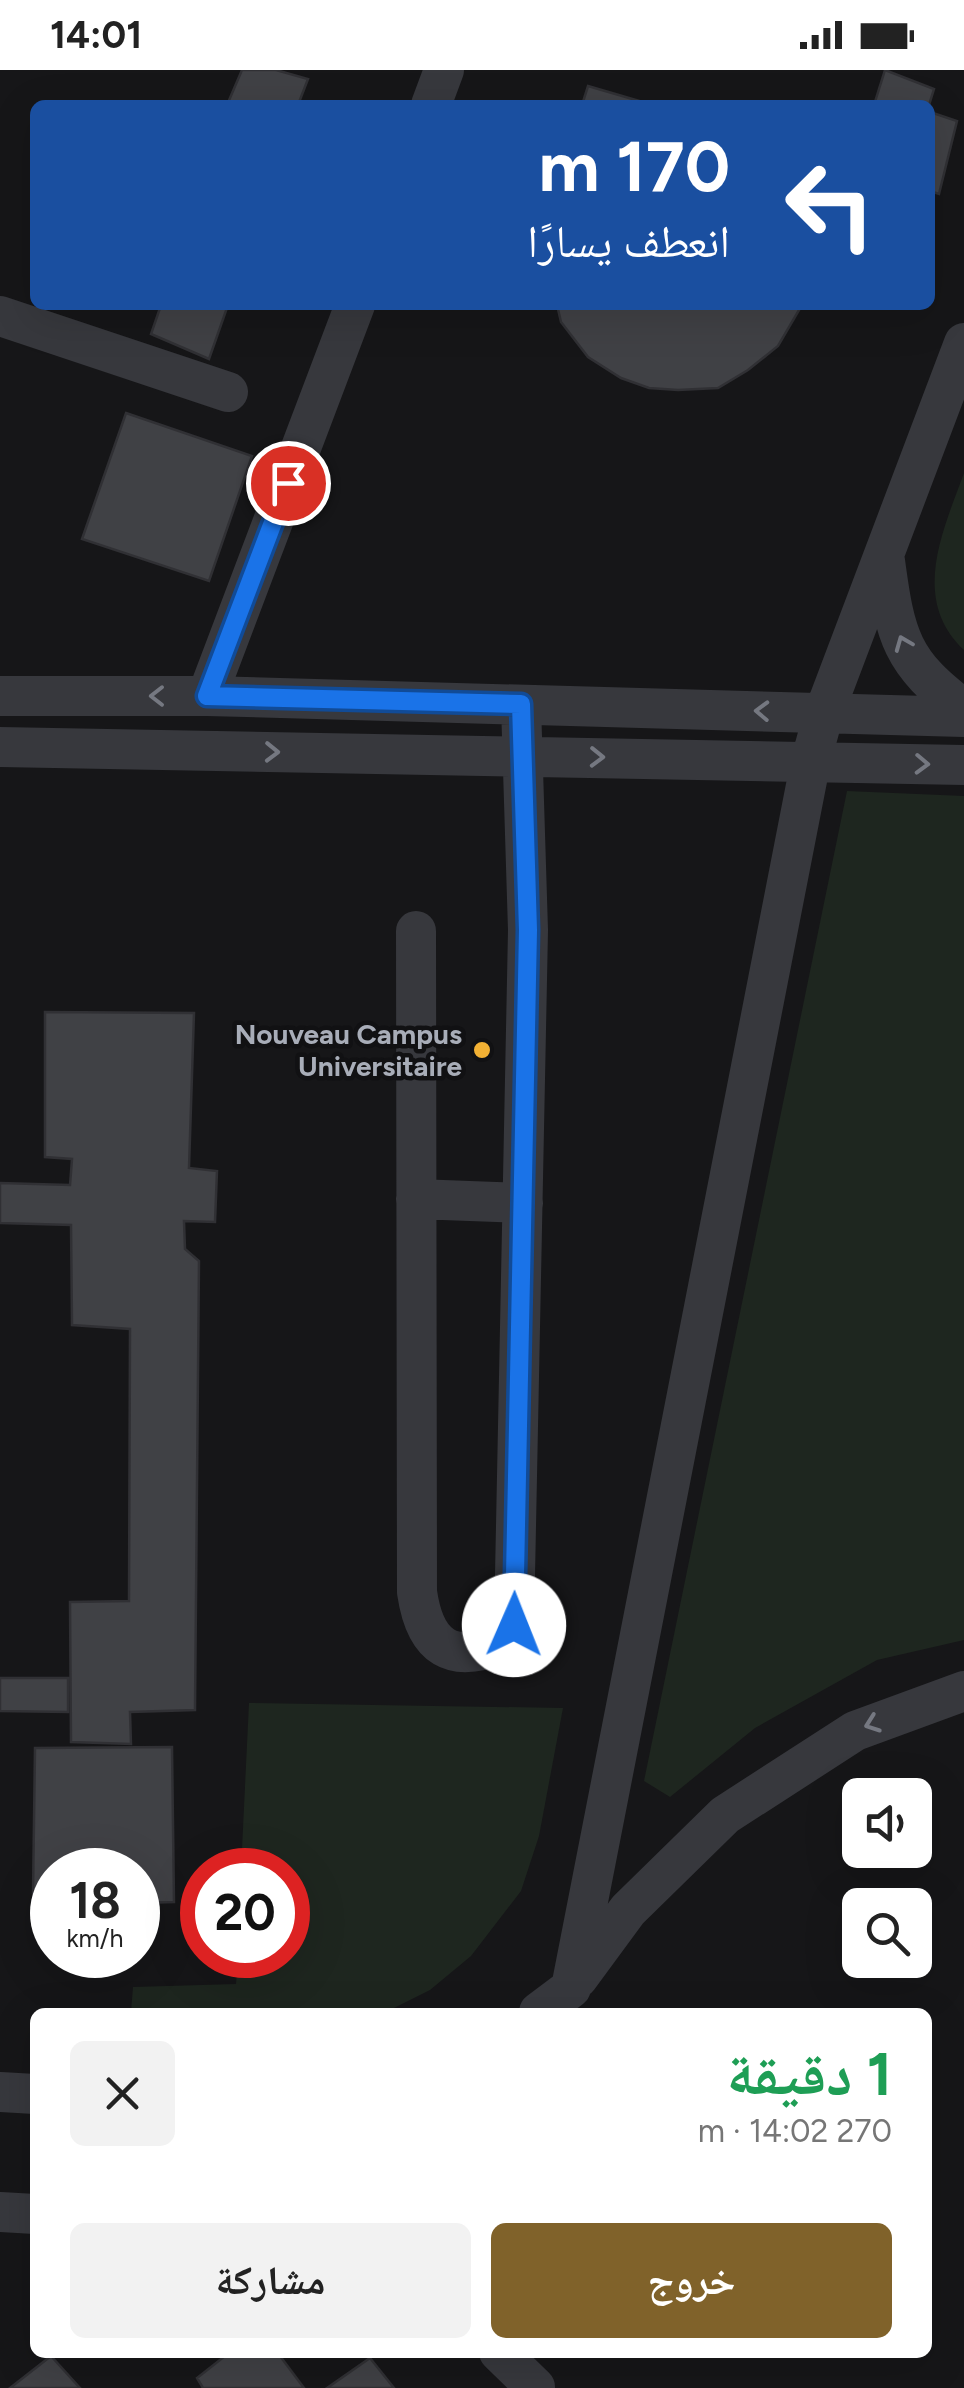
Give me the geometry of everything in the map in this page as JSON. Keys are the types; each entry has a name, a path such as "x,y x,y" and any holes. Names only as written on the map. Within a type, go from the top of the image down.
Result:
{"lane":[{"path":"433,100 444,70"},
{"path":"207,696 354,310"},
{"path":"0,316 228,392"},
{"path":"566,2000 812,760 824,712 964,343"},
{"path":"884,554 892,613 907,656 935,688 964,709"},
{"path":"0,696 207,696 964,717"},
{"path":"416,931 417,1592 422,1623 432,1642 457,1652 505,1642 514,1625 528,930 521,704"},
{"path":"0,746 964,765"},
{"path":"416,1200 522,1203"},
{"path":"566,2000 628,1910 725,1815 854,1730 964,1691"},
{"path":"0,2092 30,2094"},
{"path":"0,2212 30,2214"},
{"path":"505,2358 535,2388"},
{"path":"532,2358 535,2388"}],"shaded area":[{"path":"964,473 964,650 938,609 935,587 941,541"},
{"path":"847,791 964,796 964,1640 877,1660 755,1728 670,1797 644,1781"},
{"path":"249,1703 563,1708 539,1836 521,1891 471,1956 430,1990 394,2008 131,2008 133,1987 236,1984 236,1978 310,1978 310,1848 242,1848"}],"building":[{"path":"242,70 276,70 308,79 300,100 229,100"},
{"path":"885,70 934,89 931,100 876,100"},
{"path":"588,86 636,100 584,100"},
{"path":"935,114 957,121 939,194 935,193"},
{"path":"159,310 226,310 209,359 151,334"},
{"path":"558,310 799,310 778,346 718,388 649,388 621,378 588,357 561,322"},
{"path":"126,413 252,456 209,581 82,539"},
{"path":"45,1012 194,1013 189,1168 217,1171 215,1222 184,1221 185,1249 199,1261 195,1710 130,1712 131,1744 71,1742 70,1602 129,1601 130,1329 72,1325 71,1225 0,1223 0,1183 70,1185 72,1159 45,1157"},
{"path":"0,1678 68,1678 68,1712 0,1711"},
{"path":"172,1747 174,1902 160,1902 160,1848 34,1848 35,1748"},
{"path":"53,2358 80,2388 10,2388"},
{"path":"222,2358 282,2358 304,2388 203,2388 197,2378"},
{"path":"370,2358 394,2388 327,2388"}],"place":[{"name":"Nouveau Campus Universitaire","path":"482,1050"}],"route":[{"path":"288,483 207,696 521,704 528,930 514,1625"}]}
